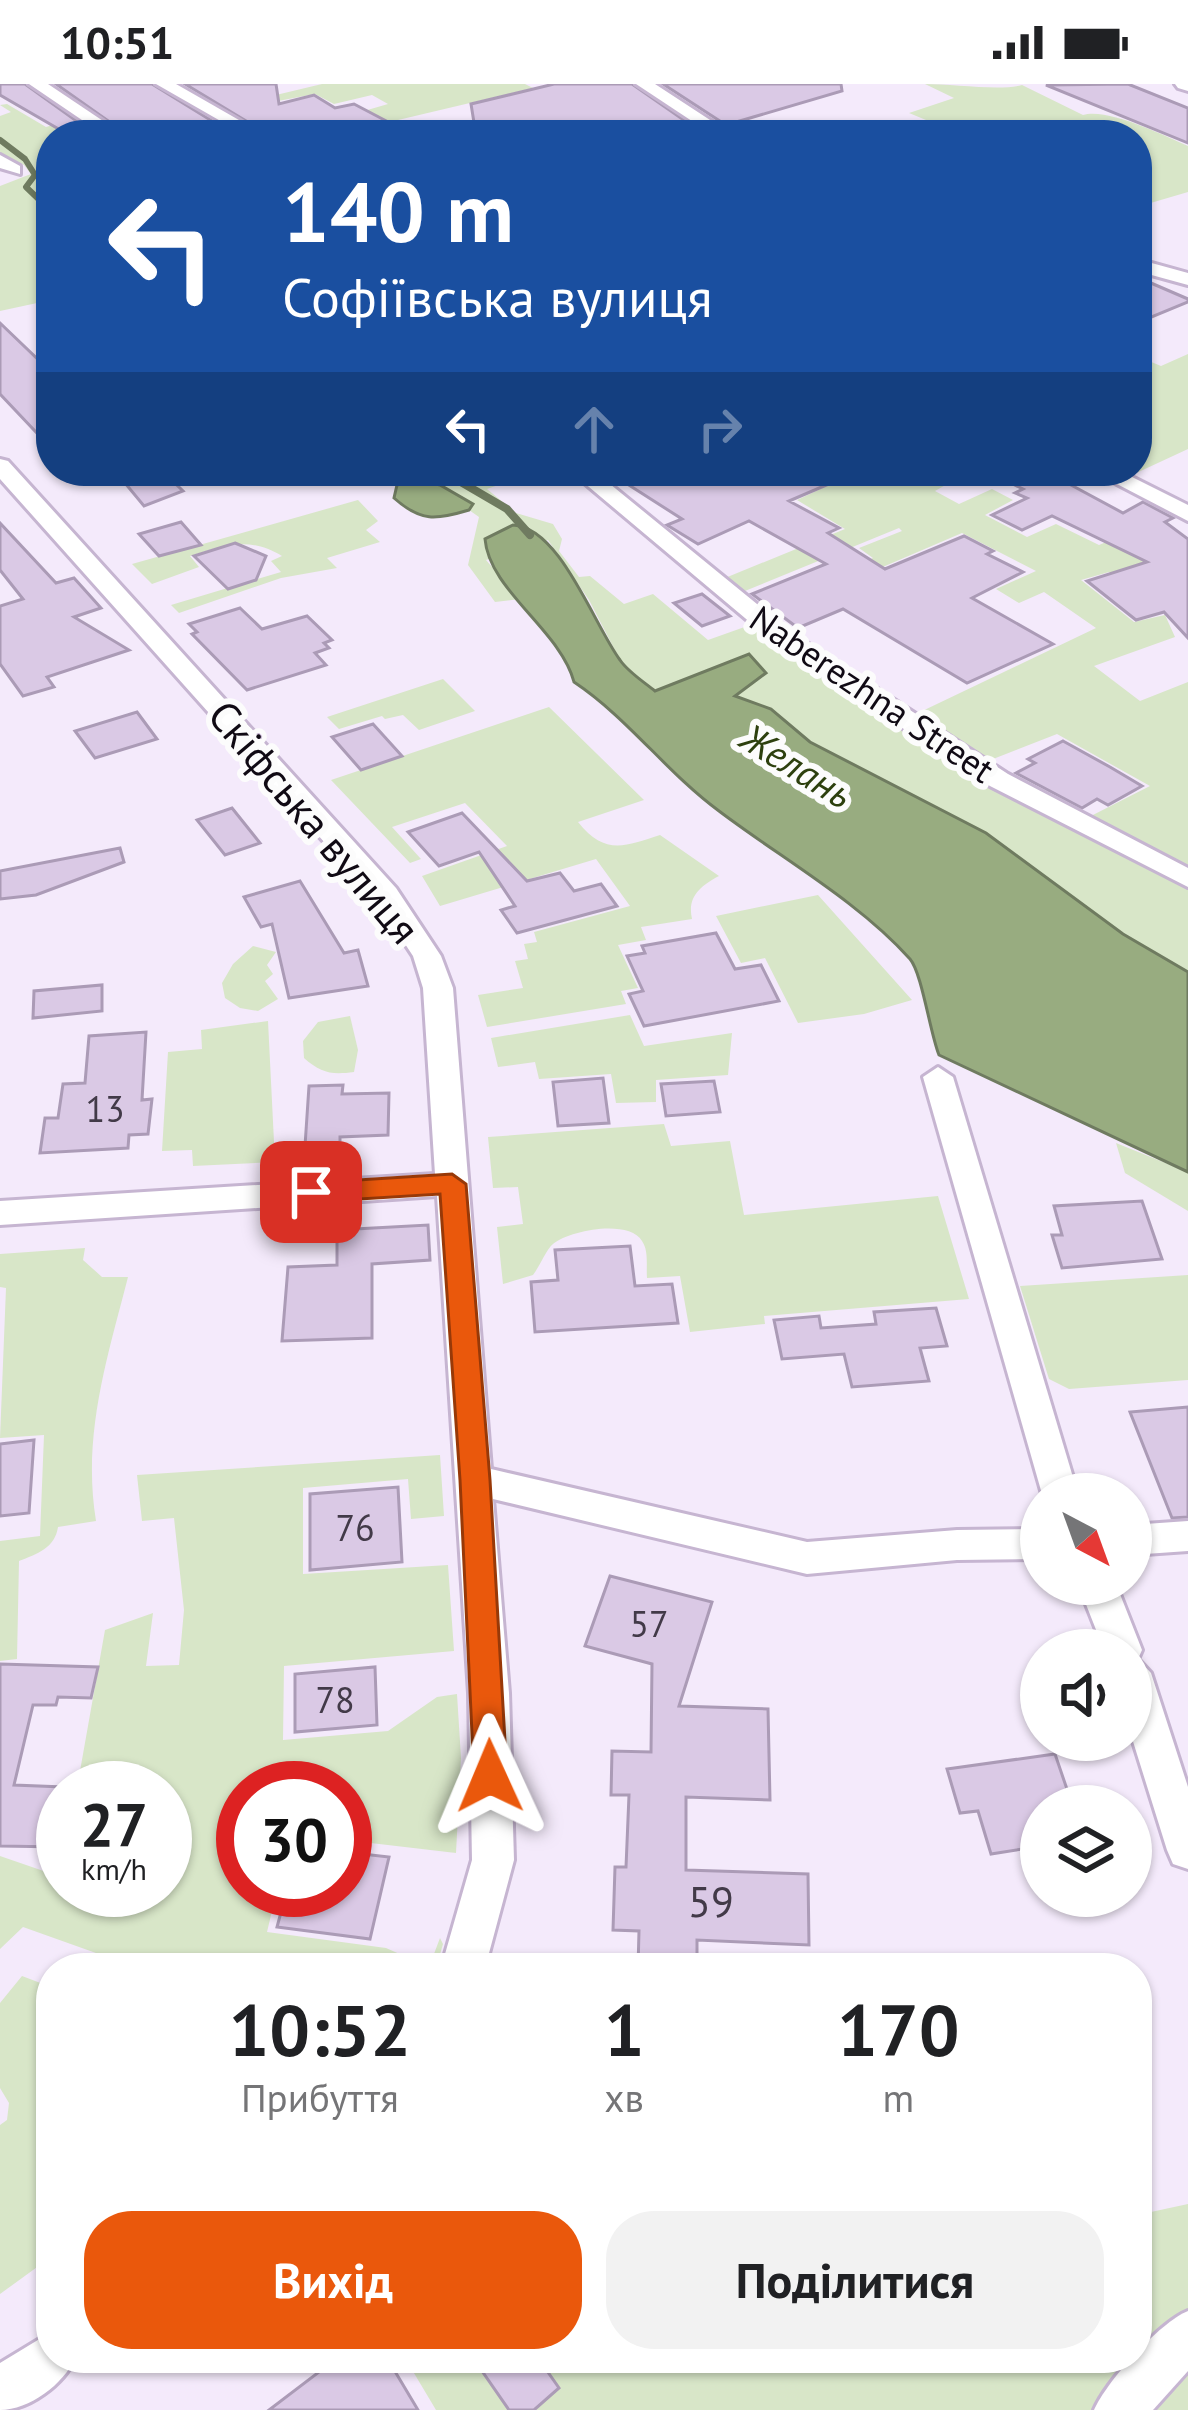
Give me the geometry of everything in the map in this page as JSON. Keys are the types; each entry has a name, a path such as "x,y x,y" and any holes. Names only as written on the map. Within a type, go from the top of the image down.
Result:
{"street":[{"path":"38,84 93,120"},
{"path":"164,84 230,120"},
{"path":"644,84 700,120"},
{"path":"1152,269 1188,279"},
{"name":"Скіфська вулиця","path":"0,466 386,894 427,956 438,988 489,1693 493,1860 467,1953"},
{"name":"Naberezhna Street","path":"599,486 773,631 999,781 1188,879"},
{"path":"1133,486 1188,514"},
{"path":"938,1077 1054,1473"},
{"path":"0,1213 452,1184"},
{"path":"475,1480 807,1558 1020,1544"},
{"path":"1152,1539 1188,1536"},
{"path":"1152,1738 1188,1850"},
{"path":"1120,2410 1188,2335"},
{"path":"0,2393 36,2368"}],"shaded area":[{"path":"322,84 525,84 533,88 398,120 340,118 388,104 372,95 334,104 315,94 251,106 254,110 230,115 218,109"},
{"path":"925,84 1022,85 1083,115 1124,120 926,120 909,113 954,98"},
{"path":"7,104 36,121 36,303 0,311 0,186 31,174 24,165 0,154 0,116 11,112 0,105"},
{"path":"1152,131 1188,146 1188,192 1152,203"},
{"path":"1188,354 1188,449 1152,466 1152,362 1161,366"},
{"path":"433,486 496,486 487,489 516,513 553,524 562,539 559,551 579,577 590,576 624,604 653,594 708,640 753,624 993,784 1188,885 1188,972 1123,934 986,833 810,742 771,709 733,696 655,692 621,662 589,600 548,540 486,560 520,599 495,602 468,565 479,517 469,510 472,504"},
{"path":"827,486 944,486 935,491 959,504 992,489 1013,500 985,515 1027,537 1056,524 1099,545 1111,540 1145,562 1188,550 1120,581 1109,572 1081,580 1134,622 1165,615 1175,637 1094,666 1140,701 1188,682 1188,872 1085,819 1150,786 1057,734 988,761 916,714 1096,628 1044,592 1019,603 996,589 1036,571 962,533 843,584 817,567 831,560 846,569 873,558 859,548 902,531 899,528 740,593 725,578 845,529 797,500"},
{"path":"358,500 378,521 366,530 380,542 327,558 337,568 281,578 179,613 171,605 281,572 271,561 282,556 248,544 226,546 190,556 199,567 152,584 132,564"},
{"path":"443,679 475,711 419,730 403,715 339,729 327,717"},
{"path":"549,707 644,800 578,822 588,833 615,845 660,835 719,876 696,893 692,919 641,927 646,940 618,945 638,988 621,991 626,1004 487,1027 478,995 523,988 515,961 528,959 524,944 537,942 534,932 630,906 596,859 440,906 422,876 507,846 465,803 392,827 421,859 410,863 331,780"},
{"path":"818,895 912,1000 864,1014 798,1023 765,958 741,963 716,916"},
{"path":"253,946 276,952 267,965 273,974 265,981 278,999 258,1011 240,1008 225,998 222,983 233,964"},
{"path":"630,1015 644,1046 732,1033 728,1075 656,1080 656,1102 616,1103 611,1074 539,1079 535,1062 498,1067 491,1038"},
{"path":"350,1016 358,1050 354,1072 327,1072 304,1058 303,1041 318,1022"},
{"path":"268,1021 275,1162 193,1166 192,1150 162,1151 168,1052 202,1049 201,1030"},
{"path":"664,1124 671,1146 730,1141 744,1215 938,1196 969,1299 764,1316 765,1324 690,1332 680,1276 647,1278 642,1241 635,1234 613,1229 561,1239 550,1247 533,1275 503,1284 497,1227 523,1224 518,1187 493,1188 488,1137"},
{"path":"1116,1143 1188,1172 1188,1211 1125,1173"},
{"path":"85,1248 83,1260 102,1277 128,1277 94,1428 96,1521 58,1527 49,1545 19,1561 17,1659 0,1661 0,1541 40,1536 44,1435 0,1438 6,1288 0,1287 0,1254"},
{"path":"1188,1275 1188,1380 1069,1389 1049,1379 1020,1286"},
{"path":"440,1455 444,1516 411,1519 408,1479 303,1488 303,1574 448,1565 454,1651 284,1666 283,1740 388,1731 437,1697 457,1694 461,1758 456,1853 372,1843 372,1761 216,1761 216,1917 271,1917 267,1932 397,1953 96,1953 23,1927 0,1949 0,1856 36,1868 36,1917 192,1917 192,1761 82,1761 105,1630 153,1613 146,1666 179,1665 184,1610 174,1518 142,1521 137,1475"},
{"path":"22,1976 36,1981 36,2268 0,2294 0,2125 7,2120 9,2103 0,2088 0,2003"},
{"path":"1188,2204 1188,2410 436,2410 414,2373 1152,2373 1152,2212"}],"water":[{"path":"397,486 442,486 473,504 469,510 438,517 421,515 394,498"},
{"path":"513,525 530,530 561,559 620,660 655,691 749,654 766,673 735,696 771,709 810,742 986,833 1123,934 1188,972 1188,1172 939,1055 910,959 843,899 700,796 574,682 555,645 511,593 489,558 485,539"}],"building":[{"path":"0,84 25,84 75,120 43,120 0,95"},
{"path":"56,84 152,84 210,120 107,120"},
{"path":"185,84 276,84 279,104 314,95 335,108 354,104 384,120 244,120"},
{"path":"554,84 632,84 684,120 474,120 471,104"},
{"path":"663,84 841,84 842,91 743,120 718,120"},
{"path":"1128,84 1188,108 1188,143 1152,128 1152,120 1132,120 1046,85"},
{"path":"1152,283 1188,299 1152,317"},
{"path":"0,323 36,358 36,432 0,394"},
{"path":"127,486 178,486 183,491 144,506"},
{"path":"630,486 824,486 789,501 839,528 828,533 885,569 964,536 993,551 987,554 1023,572 972,598 1053,644 967,683 843,609 798,628 752,594 826,564 749,521 698,544 667,525 682,519"},
{"path":"1017,486 1073,486 1123,513 1143,502 1173,518 1165,522 1188,539 1188,638 1164,612 1136,620 1087,581 1147,562 1052,516 1022,530 992,515 1027,498 1015,493 1023,489"},
{"path":"181,522 201,545 159,556 139,534"},
{"path":"0,523 56,583 74,578 101,608 74,617 129,650 47,677 54,687 23,696 0,664 0,606 23,599 0,570"},
{"path":"235,543 266,556 256,580 228,589 194,556"},
{"path":"702,594 730,616 702,626 674,603"},
{"path":"240,608 262,629 307,616 332,640 324,643 329,648 315,653 326,665 247,690 192,634 197,632 189,624"},
{"path":"137,712 157,739 95,758 75,731"},
{"path":"373,724 402,756 361,770 332,737"},
{"path":"1063,741 1142,786 1108,805 1097,799 1082,808 1016,773 1035,763 1028,759"},
{"path":"232,808 260,843 225,855 197,820"},
{"path":"462,813 527,881 560,873 574,891 601,884 617,906 517,933 501,910 515,906 479,852 439,866 408,832"},
{"path":"120,848 124,862 36,895 0,899 0,871"},
{"path":"300,881 344,953 358,950 368,986 289,998 272,924 261,927 244,897"},
{"path":"716,933 735,969 761,965 779,1001 644,1026 629,994 643,991 627,956 645,953 642,946"},
{"path":"102,985 102,1011 33,1018 34,991"},
{"path":"146,1032 142,1100 152,1099 148,1134 129,1135 128,1148 40,1153 45,1118 58,1118 63,1084 85,1083 89,1036"},
{"path":"603,1078 609,1123 558,1126 553,1082"},
{"path":"714,1081 720,1112 666,1116 661,1084"},
{"path":"343,1085 342,1094 389,1093 388,1135 340,1137 340,1145 305,1146 309,1086"},
{"path":"1142,1201 1162,1259 1062,1268 1052,1235 1062,1235 1054,1206"},
{"path":"428,1225 430,1260 372,1264 372,1338 282,1341 288,1267 337,1265 337,1230"},
{"path":"630,1246 635,1286 672,1284 678,1323 535,1332 531,1282 558,1280 555,1250"},
{"path":"936,1308 947,1346 920,1348 929,1381 852,1387 844,1354 782,1359 774,1320 819,1316 821,1328 876,1324 874,1312"},
{"path":"1188,1407 1188,1517 1172,1518 1130,1412"},
{"path":"34,1440 29,1513 0,1516 0,1444"},
{"path":"398,1487 402,1562 310,1570 310,1494"},
{"path":"610,1576 712,1602 679,1706 768,1709 770,1800 686,1797 686,1870 808,1874 809,1945 697,1940 697,1953 638,1953 639,1931 613,1930 615,1867 626,1867 629,1795 611,1795 612,1751 651,1752 652,1664 585,1646"},
{"path":"0,1664 98,1667 91,1698 58,1697 56,1705 33,1705 14,1785 36,1786 36,1847 0,1846"},
{"path":"375,1667 377,1725 295,1732 295,1674"},
{"path":"1020,1759 1057,1761 1066,1785 1020,1785 1020,1849 991,1854 978,1811 960,1813 947,1769"},
{"path":"372,1855 389,1857 370,1939 277,1927 280,1917 372,1917"},
{"path":"318,2373 396,2373 418,2410 269,2410"},
{"path":"483,2373 548,2373 559,2388 534,2410 509,2410"}],"waterway":[{"name":"Желань","path":"0,140 25,159 35,175 26,187 36,197"},
{"name":"Желань","path":"468,486 507,509 530,535"}],"route":[{"path":"311,1192 452,1184 489,1693 490,1776"}]}
